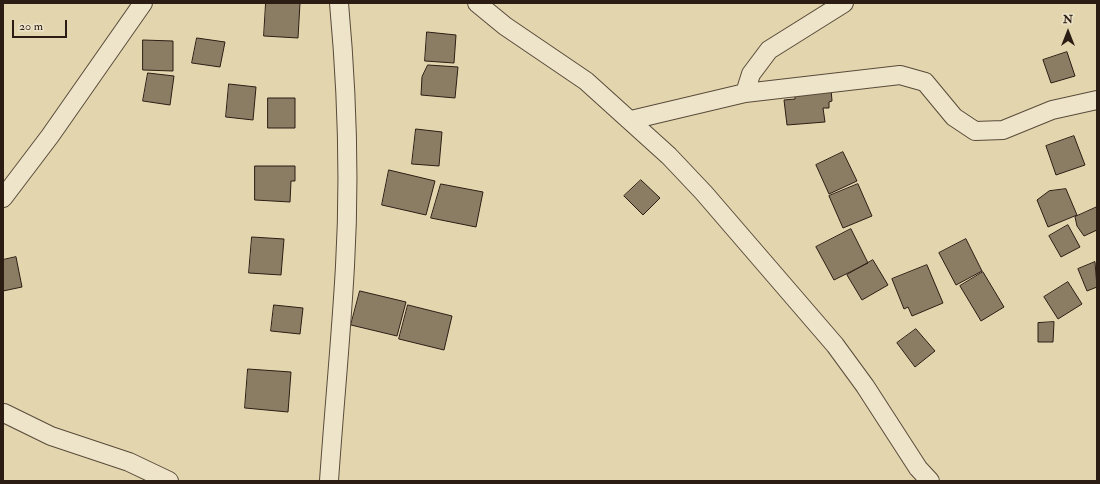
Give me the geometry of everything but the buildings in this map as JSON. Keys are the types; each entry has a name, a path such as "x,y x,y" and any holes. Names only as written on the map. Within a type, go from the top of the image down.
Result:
{"street":[{"path":"3,198 50,136 143,3"},
{"path":"329,481 345,266 347,215 346,114 340,3"},
{"path":"477,3 505,26 586,81 631,120 704,193 792,294 865,386 918,468 930,481"},
{"path":"746,93 751,74 769,50 844,3"},
{"path":"631,120 746,93 900,75 925,82 954,117 975,131 1003,130 1052,110 1097,100"},
{"path":"4,413 52,436 129,462 169,481"}]}
